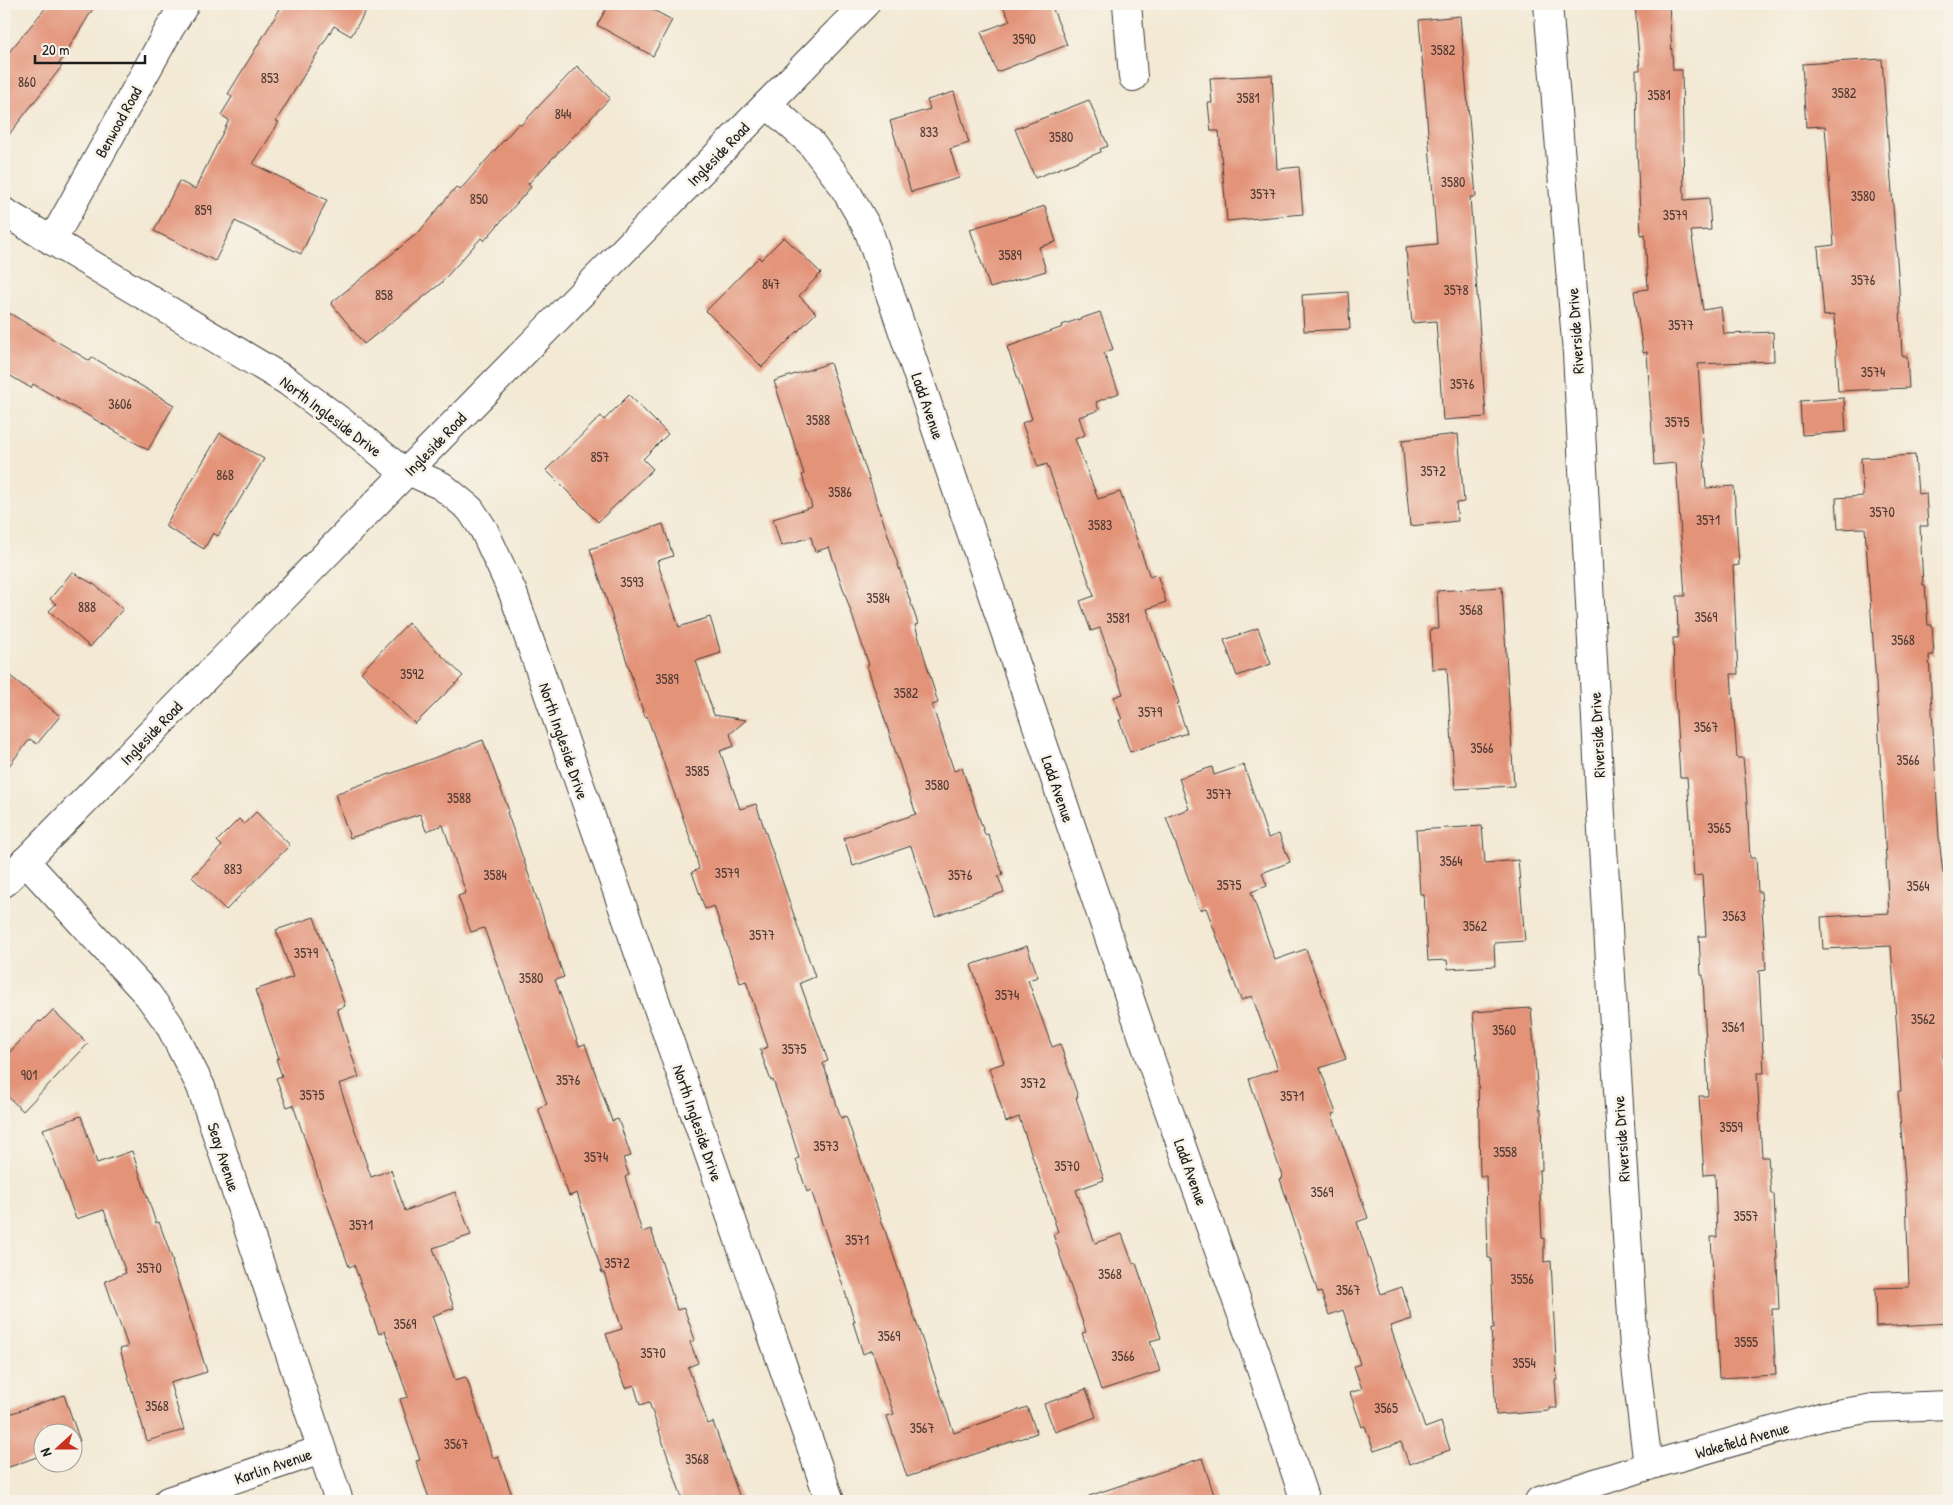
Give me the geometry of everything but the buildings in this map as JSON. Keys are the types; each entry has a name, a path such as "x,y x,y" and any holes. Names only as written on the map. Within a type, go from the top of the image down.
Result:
{"street":[{"name":"Benwood Road","path":"52,241 185,4"},
{"path":"1127,4 1133,77"},
{"name":"Riverside Drive","path":"1548,4 1577,353 1601,815 1634,1349 1648,1466"},
{"name":"Ingleside Road","path":"4,883 767,104 858,6"},
{"name":"Ladd Avenue","path":"767,104 810,142 842,184 868,229 1150,1058 1257,1356 1305,1501"},
{"name":"North Ingleside Drive","path":"4,212 287,381 395,464 442,486 470,510 484,530 513,593 830,1501"},
{"name":"Seay Avenue","path":"25,861 148,995 169,1024 202,1088 339,1501"},
{"name":"Wakefield Avenue","path":"1539,1501 1648,1466 1824,1416 1873,1408 1949,1405"},
{"name":"Karlin Avenue","path":"168,1501 321,1450"}]}
